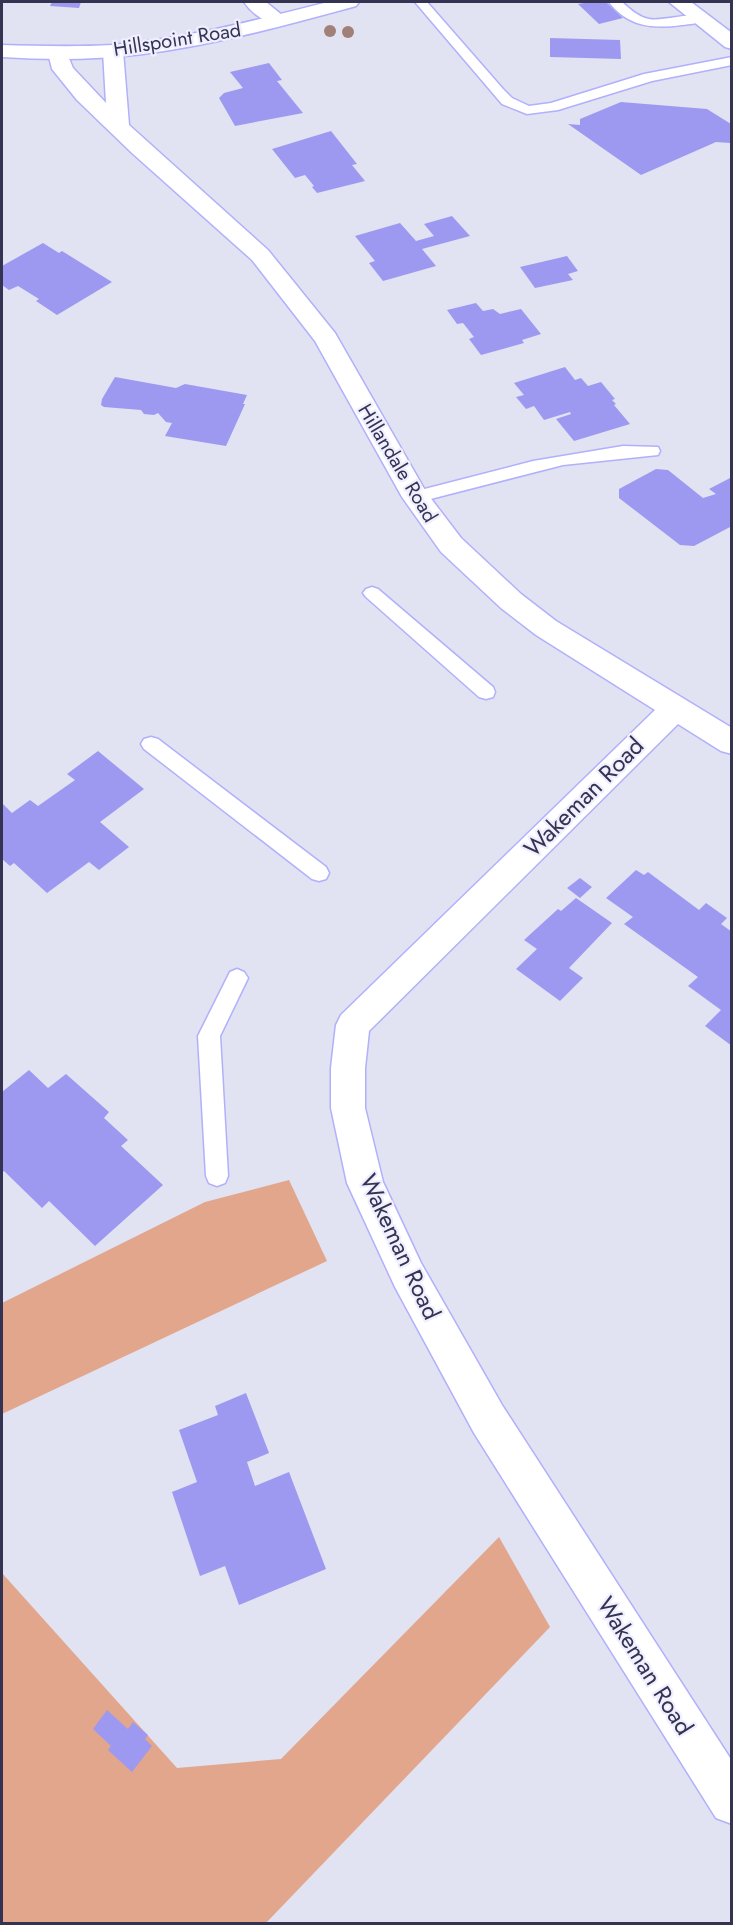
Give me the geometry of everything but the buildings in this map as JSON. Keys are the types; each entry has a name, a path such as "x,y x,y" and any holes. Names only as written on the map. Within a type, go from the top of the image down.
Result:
{"street":[{"path":"254,2 278,20"},
{"name":"Hillspoint Road","path":"2,51 58,53 112,51 186,40 349,2"},
{"path":"679,2 698,19 732,43"},
{"path":"112,51 118,127"},
{"name":"Hillandale Road","path":"58,53 67,76 118,127 260,255 326,338 415,497 451,545 511,601 546,628 732,743"},
{"name":"Wakeman Road","path":"674,709 353,1025 348,1068 348,1108 365,1183 408,1275 488,1419 732,1802"}],"lane":[{"path":"421,2 498,92 507,101 527,110 553,107 649,77 732,61"},
{"path":"615,2 627,16 650,24 698,19"},
{"path":"415,497 545,464 634,450 652,451"},
{"path":"372,594 486,692"},
{"path":"151,744 319,873"},
{"path":"217,1176 209,1036 237,978"}],"shaded area":[{"path":"289,1180 327,1261 2,1414 2,1303 205,1202"},
{"path":"499,1537 550,1627 266,1923 2,1923 2,1573 177,1768 281,1759"}]}
